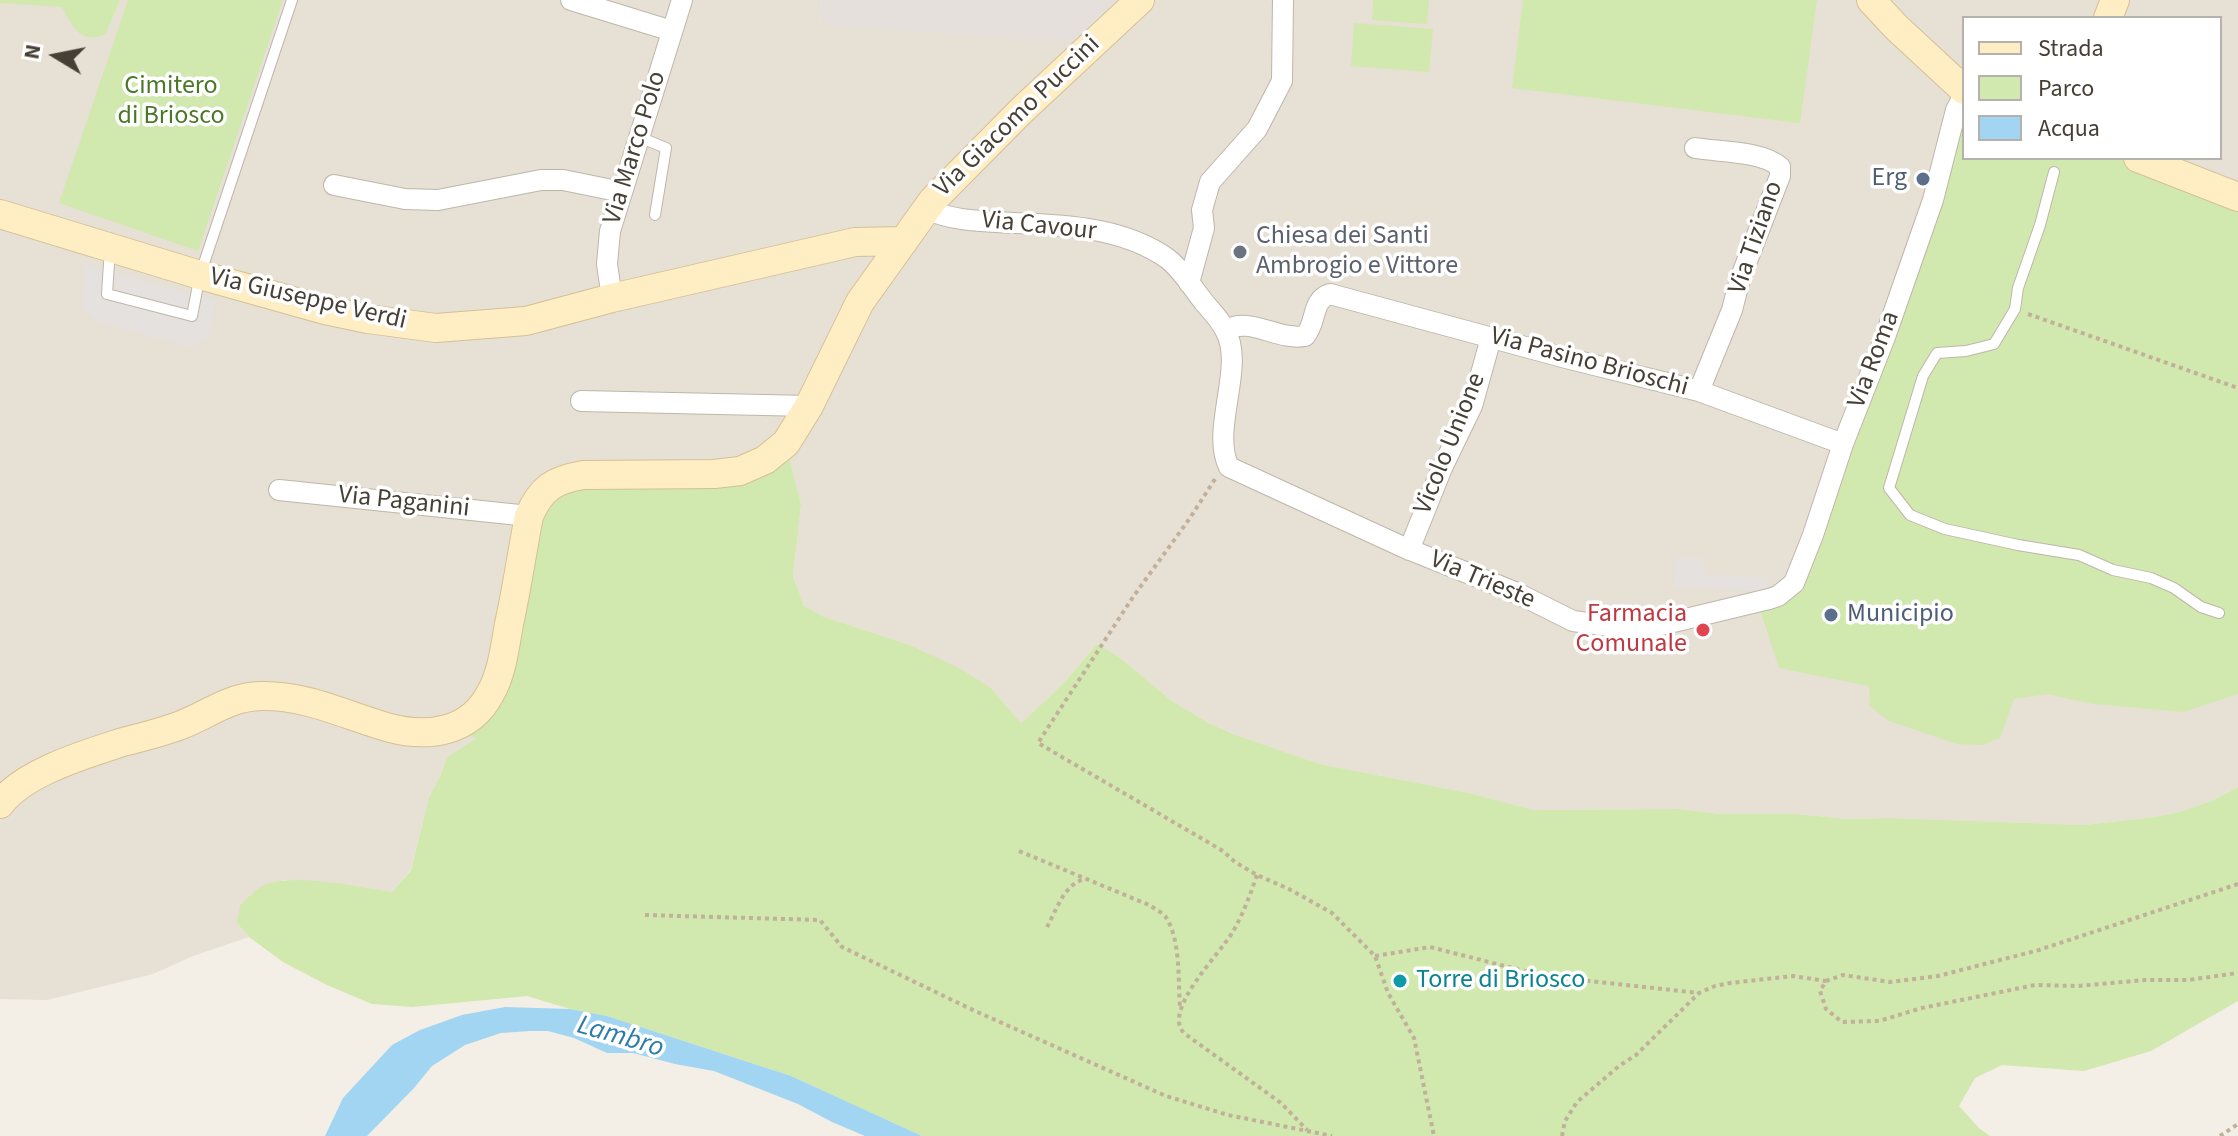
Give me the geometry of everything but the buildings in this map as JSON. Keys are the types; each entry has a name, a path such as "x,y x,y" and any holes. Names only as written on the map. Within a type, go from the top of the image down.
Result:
{"street":[{"path":"571,0 672,31"},
{"name":"Via Marco Polo","path":"612,298 607,264 610,231 682,0"},
{"name":"Via Giacomo Puccini","path":"529,516 536,500 549,486 562,479 583,475 714,474 752,467 786,443 809,406 860,302 930,205 1021,111 1140,0"},
{"path":"1189,283 1204,228 1202,210 1210,182 1257,129 1282,81 1283,0"},
{"path":"1871,0 1962,91"},
{"name":"Via Roma","path":"1758,603 1778,596 1794,583 1933,200 1962,97"},
{"name":"Via Tiziano","path":"1695,148 1758,157 1773,161 1780,167 1780,176 1740,279 1732,310 1699,391"},
{"path":"2143,160 2238,197"},
{"path":"334,185 405,199 438,200 541,180 563,180 622,192"},
{"path":"855,242 930,205"},
{"name":"Via Cavour","path":"930,205 957,219 1087,228 1144,246 1168,260 1221,324"},
{"name":"Via Giuseppe Verdi","path":"0,214 325,310 436,328 526,321 855,242 904,241"},
{"name":"Via Pasino Brioschi","path":"1221,324 1305,336 1318,303 1323,296 1330,294 1699,391 1843,444"},
{"path":"1221,324 1231,355 1225,420 1227,462"},
{"name":"Vicolo Unione","path":"1409,550 1442,468 1472,406 1491,338"},
{"path":"581,401 809,406"},
{"name":"Via Trieste","path":"1227,462 1409,550 1517,593 1573,621 1640,630 1758,603"},
{"name":"Via Paganini","path":"279,490 529,516"},
{"path":"0,804 9,792 42,773 97,751 183,724 218,706 245,697 305,700 393,729 424,733 444,731 465,723 492,692 502,657 529,516"}],"lane":[{"path":"110,247 107,294 192,316 200,275 292,0"},
{"path":"639,137 666,148 655,215"},
{"path":"2054,172 2018,288 2015,309 1994,344 1966,351 1937,353 1923,376 1889,488 1910,515 1945,529 2079,555 2113,570 2151,578 2174,588 2201,607 2219,613"}],"path":[{"path":"2015,309 2238,388"},
{"path":"1227,462 1133,597 1038,743 1223,851 1257,875 1332,913 1375,956 1388,993 1414,1038 1434,1136"},
{"path":"1019,851 1149,905 1164,915 1175,946 1180,1010"},
{"path":"1257,875 1233,932 1180,1010 1180,1029 1281,1103 1309,1132"},
{"path":"1047,927 1066,892 1076,881 1088,879"},
{"path":"1562,1136 1565,1121 1577,1102 1636,1055 1699,993 1715,986 1793,976 1826,981 1843,975 1890,982 1938,976 2039,950 2238,884"},
{"path":"645,915 820,920 842,947 1130,1081 1228,1115 1332,1136"},
{"path":"1375,956 1430,947 1544,976 1699,993"},
{"path":"1826,981 1820,991 1821,1000 1826,1009 1842,1022 1879,1021 1922,1008 2035,985 2078,986 2188,980 2238,973"},
{"path":"2220,1136 2238,1124"}],"shaded area":[{"path":"120,0 822,0 820,24 1140,0 2238,0 2238,787 2179,812 2084,825 1846,819 1797,814 1720,814 1680,809 1534,810 1469,793 1320,764 1233,734 1172,701 1119,657 1097,644 1062,685 1021,723 991,688 907,644 824,617 804,606 793,576 801,505 786,444 502,657 446,731 478,738 447,757 429,797 411,869 392,892 284,880 265,885 250,895 237,923 249,937 193,956 153,974 47,1000 0,999 0,3 62,7 106,34"},
{"path":"822,0 1140,0 1092,44 820,25"},
{"path":"84,264 216,301 208,338 189,347 97,322 82,308"},
{"path":"1675,557 1703,558 1703,574 1768,577 1767,592 1674,588"}],"green space":[{"path":"0,0 120,0 106,34 90,37 78,32 62,7 0,3"},
{"name":"Cimitero di Briosco","path":"128,0 283,0 198,251 59,203"},
{"path":"1373,0 1429,0 1427,24 1372,20"},
{"path":"1523,0 1817,0 1800,123 1512,88"},
{"path":"1354,23 1433,29 1429,72 1351,66"},
{"path":"1962,101 1962,160 2143,160 2238,197 2238,694 2184,712 2093,704 2047,694 2014,699 2000,738 1982,745 1957,744 1889,721 1870,706 1869,686 1779,668 1758,603 1794,583"},
{"path":"786,443 801,505 793,576 804,606 824,617 907,644 957,667 991,688 1021,723 1062,685 1097,644 1119,657 1172,701 1233,734 1320,764 1469,793 1534,810 1680,809 1720,814 1797,814 1846,819 2084,825 2179,812 2238,787 2238,1001 2151,1051 2084,1071 2002,1065 1975,1078 1959,1106 1990,1136 922,1136 791,1076 607,1016 527,996 412,1007 372,1004 283,962 249,937 237,923 240,906 264,885 291,880 392,892 411,870 429,797 447,757 477,738 444,731 479,710 549,486 714,474"}],"water":[{"name":"Lambro","path":"505,1007 570,1009 607,1016 791,1076 922,1136 865,1136 798,1104 714,1071 633,1053 607,1053 574,1038 548,1031 530,1031 501,1033 465,1045 432,1066 367,1136 325,1136 343,1098 392,1045 420,1030 462,1015"}],"place":[{"name":"Erg","path":"1923,179"},
{"name":"Chiesa dei Santi Ambrogio e Vittore","path":"1240,252"},
{"name":"Municipio","path":"1831,615"},
{"name":"Farmacia Comunale","path":"1703,630"},
{"name":"Torre di Briosco","path":"1400,981"}]}
